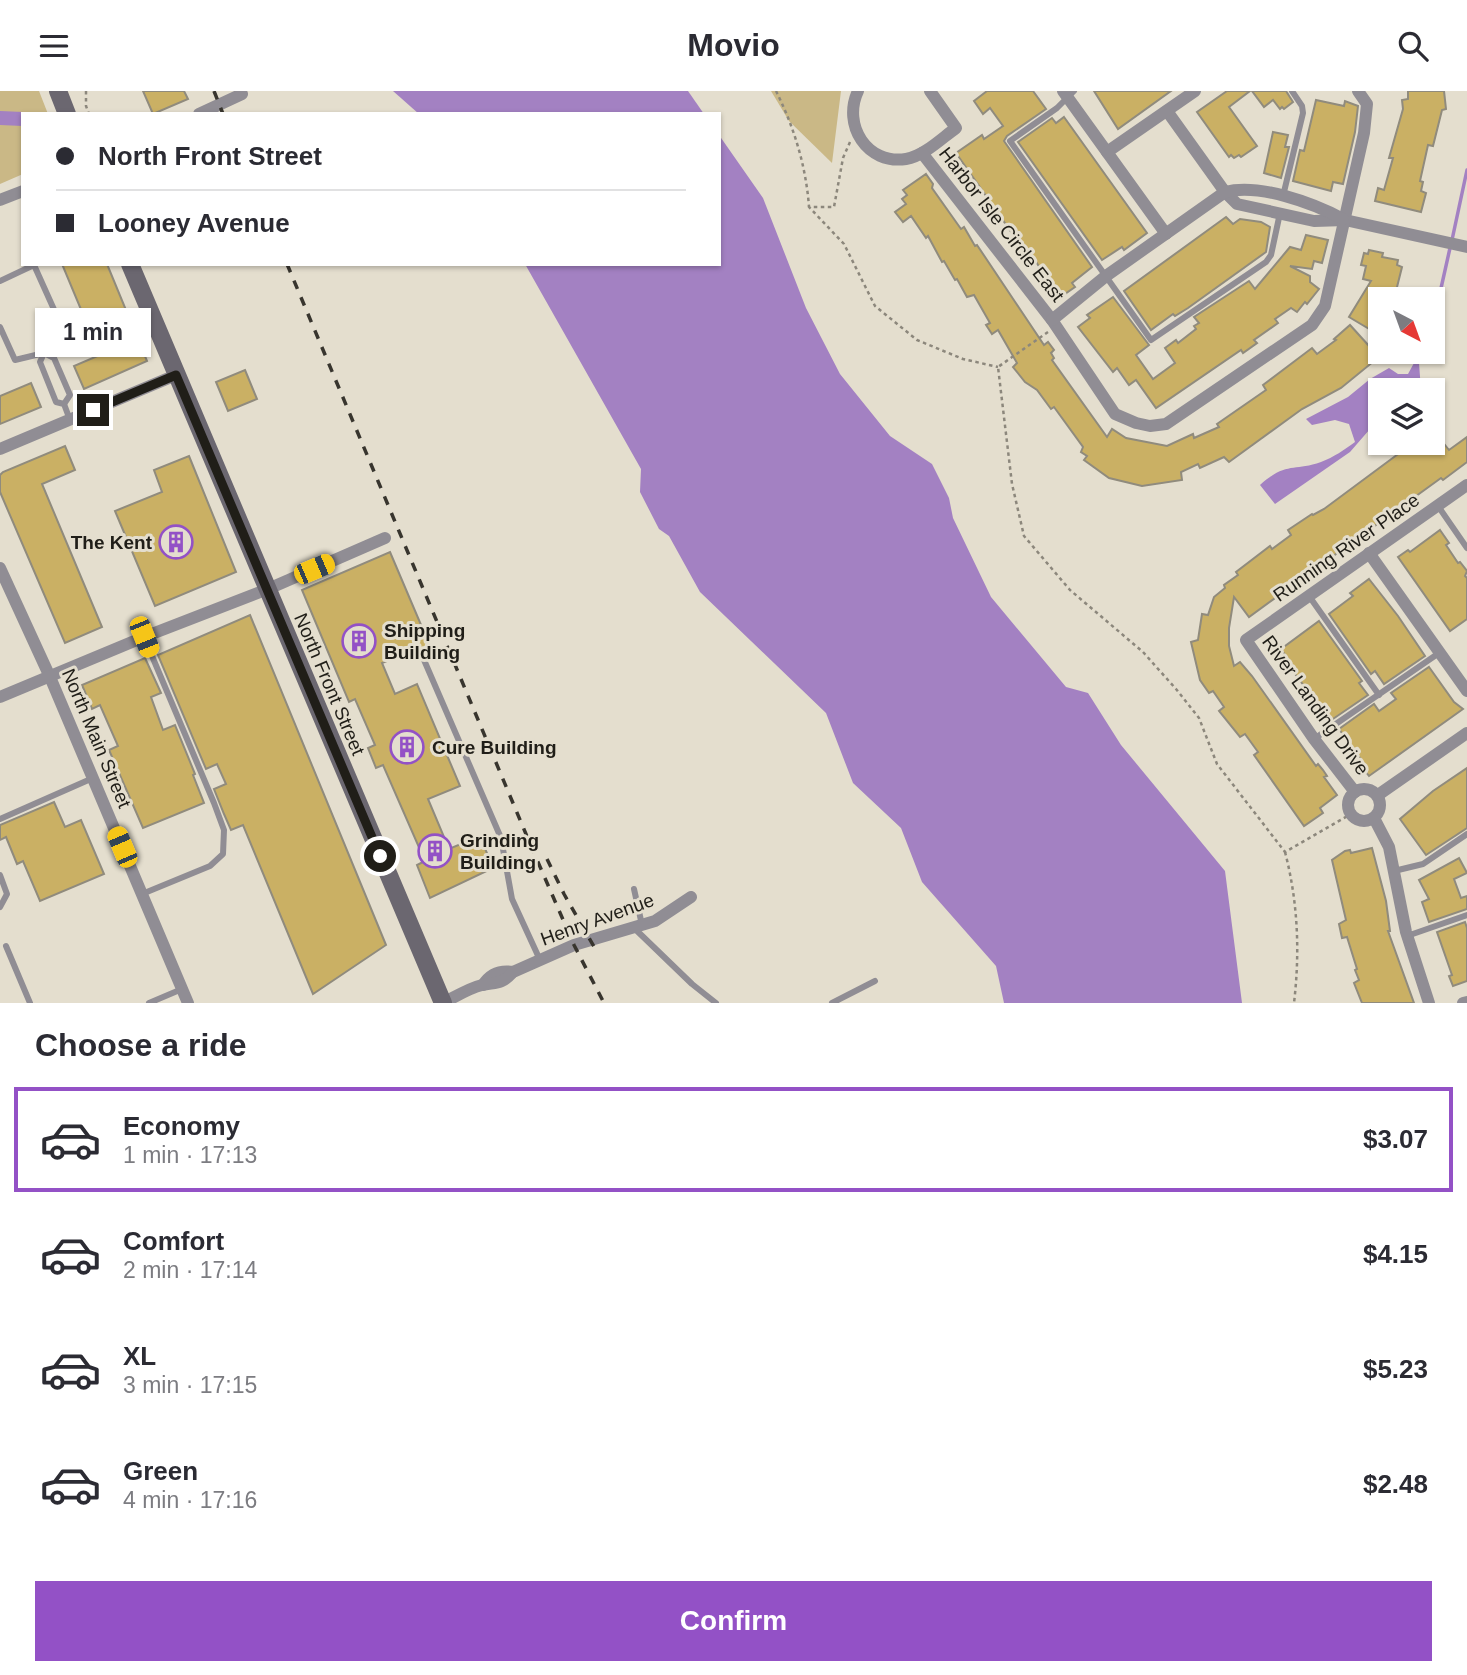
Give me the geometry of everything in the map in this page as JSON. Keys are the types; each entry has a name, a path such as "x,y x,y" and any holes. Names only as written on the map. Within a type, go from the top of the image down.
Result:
{"street":[{"path":"58,91 66,112"},
{"path":"858,91 853,107 854,125 861,143 882,158 906,159 922,153 956,128 938,94"},
{"path":"1107,152 1195,91"},
{"name":"Harbor Isle Circle East","path":"922,153 1054,323 1115,414 1150,426 1166,424 1312,325 1325,306 1364,132 1367,104 1358,91"},
{"path":"1068,93 1166,234"},
{"path":"203,112 242,94"},
{"path":"1167,111 1225,192 1237,204 1314,221 1345,220 1467,247"},
{"path":"1054,323 1106,277 1225,192 1241,188 1283,197 1318,206 1345,220"},
{"path":"0,200 21,192"},
{"name":"North Front Street","path":"131,266 443,1003"},
{"path":"0,449 176,375"},
{"name":"Running River Place","path":"1246,640 1467,485"},
{"path":"0,697 268,589 385,538"},
{"path":"1369,553 1467,691"},
{"name":"North Main Street","path":"0,568 50,677 188,1003"},
{"name":"River Landing Drive","path":"1246,640 1314,739 1355,792"},
{"path":"1378,795 1467,733"},
{"name":"River Landing Drive","path":"1351,814 1348,802 1355,792 1367,789 1378,795 1381,808 1374,818"},
{"path":"1351,814 1361,821 1374,818 1389,847 1407,936 1429,1003"},
{"name":"Henry Avenue","path":"443,1003 483,985 492,985 513,972 574,945 638,927 674,911 691,897"}],"lane":[{"path":"1283,197 1303,113 1302,106 1292,91"},
{"path":"1068,93 1057,108 1010,141 1152,340 1266,262 1271,255 1280,213"},
{"path":"0,281 32,266"},
{"path":"34,266 65,334 44,353 40,362 56,402 64,404"},
{"path":"0,327 15,360 44,353 54,358 70,395 64,404"},
{"path":"64,404 70,420"},
{"path":"1438,506 1467,548"},
{"path":"1309,596 1379,695"},
{"path":"142,894 211,866 223,854 225,838 214,803 144,637"},
{"path":"1314,739 1439,653"},
{"path":"424,660 501,838 512,899 540,960"},
{"path":"0,819 93,778"},
{"path":"1394,871 1423,865 1467,834"},
{"path":"0,874 8,894 0,907"},
{"path":"634,889 638,927 692,983 716,1003"},
{"path":"1407,936 1467,915"},
{"path":"6,946 30,1003"},
{"path":"832,1003 875,981"},
{"path":"149,1003 182,989"}],"path":[{"path":"86,91 88,112"},
{"path":"776,91 793,131 807,184 809,207 844,244 875,306 917,340 963,359 998,367"},
{"path":"809,207 834,207 847,144 858,135"},
{"path":"998,367 1054,323"},
{"path":"998,367 1012,484 1024,536 1070,590 1143,652 1176,689 1199,718 1217,764 1285,852 1293,889 1298,948 1294,1003"},
{"path":"1285,852 1351,814"}],"shaded area":[{"path":"0,91 39,91 47,112 21,112 21,175 0,184"},
{"path":"393,91 688,91 703,112 417,112"},
{"path":"771,91 841,91 832,163 789,121"},
{"path":"721,138 763,198 806,308 840,374 890,436 932,464 949,498 953,518 991,597 1066,687 1088,693 1121,745 1225,871 1242,1003 1004,1003 996,966 922,882 901,828 853,783 826,713 700,592 669,536 659,529 640,492 641,469 526,266 721,266"},
{"path":"1413,364 1419,364 1420,378 1372,378 1389,368 1398,374 1408,374"},
{"path":"1368,381 1368,431 1350,452 1275,504 1260,485 1269,478 1284,470 1321,462 1355,442 1349,424 1335,420 1312,425 1306,419 1348,397"}],"building":[{"path":"143,91 184,91 188,99 152,112"},
{"path":"987,91 1033,91 1046,109 1007,136 1004,141 1092,267 1072,283 1075,287 1059,298 1033,257 1021,246 956,153 982,135 984,139 1003,126 990,108 983,114 974,101"},
{"path":"1094,91 1171,91 1118,129"},
{"path":"1227,91 1250,91 1229,107 1257,146 1241,157 1229,157 1197,112"},
{"path":"1252,91 1286,91 1293,102 1280,109 1273,100 1264,107"},
{"path":"1408,91 1444,91 1446,109 1442,110 1433,146 1428,145 1420,181 1423,182 1421,191 1426,193 1421,212 1375,201 1378,188 1384,190 1393,158 1389,158 1403,109 1402,100 1408,99"},
{"path":"1316,100 1344,106 1345,101 1358,106 1343,184 1333,182 1331,191 1293,181 1300,150 1304,151"},
{"path":"1064,117 1147,233 1124,250 1122,247 1102,260 1018,142 1052,118 1056,123"},
{"path":"1273,132 1288,135 1285,147 1289,147 1281,178 1264,173"},
{"path":"926,174 933,184 932,188 961,229 964,227 975,246 977,245 1044,345 1048,342 1054,350 1051,353 1054,358 1052,360 1107,437 1112,429 1126,438 1167,446 1193,434 1194,438 1219,427 1217,424 1266,390 1263,385 1312,348 1317,354 1350,325 1368,345 1368,364 1370,364 1341,388 1302,409 1229,462 1224,457 1200,468 1198,464 1181,472 1182,480 1142,486 1109,478 1084,460 1087,456 1081,452 1083,447 1054,407 1051,409 1037,390 1025,382 1013,367 1017,363 998,330 992,334 986,325 990,323 974,295 967,297 957,279 955,280 944,261 942,262 928,236 926,238 911,216 903,222 895,212 906,204 902,199 907,195 903,190"},
{"path":"1226,217 1233,224 1240,219 1261,222 1270,227 1266,252 1188,308 1175,316 1173,314 1151,330 1124,291"},
{"path":"1306,235 1328,240 1322,263 1314,261 1312,269 1290,266 1310,276 1310,282 1319,289 1307,304 1305,302 1297,312 1291,308 1275,319 1278,323 1254,340 1257,343 1243,353 1241,350 1156,408 1136,380 1129,385 1117,368 1113,372 1078,327 1090,318 1087,315 1113,297 1149,345 1136,355 1153,379 1175,363 1165,348 1176,340 1178,343 1196,329 1194,326 1199,323 1194,317 1249,281 1255,289 1290,247 1301,250"},
{"path":"1369,250 1383,253 1382,257 1398,260 1397,265 1402,267 1397,287 1368,287 1368,328 1349,317 1371,281 1363,279 1366,266 1361,265 1364,253 1368,254"},
{"path":"63,266 108,266 147,361 84,389 74,366 100,355"},
{"path":"245,370 257,399 228,411 216,382"},
{"path":"31,383 41,407 0,424 0,396"},
{"path":"1467,437 1467,462 1249,617 1234,597 1229,646 1234,666 1240,662 1252,676 1316,766 1318,764 1323,770 1327,776 1324,777 1337,795 1320,808 1323,813 1304,826 1254,755 1258,752 1245,734 1240,737 1219,711 1224,707 1213,691 1209,693 1200,680 1191,642 1198,640 1202,614 1208,615 1214,597 1238,575 1236,572 1270,546 1272,549 1291,535 1288,530 1324,509 1397,455 1445,455 1445,445 1449,450"},
{"path":"65,446 75,470 42,484 102,627 65,643 0,492 0,475"},
{"name":"The Kent","path":"189,456 236,572 155,606 115,511 162,492 154,470"},
{"path":"1440,530 1449,543 1446,545 1467,571 1467,619 1450,631 1398,557 1408,550 1410,552"},
{"path":"390,552 430,646 382,663 395,694 417,684 460,786 428,799 449,849 480,836 493,868 430,898 417,865 425,861 383,765 376,768 368,748 375,745 355,699 349,702 302,590"},
{"path":"1369,579 1425,656 1384,684 1375,671 1371,674 1329,614 1353,596 1350,593"},
{"path":"250,615 386,945 313,994 243,825 231,830 224,814 214,789 226,784 217,764 206,769 158,655"},
{"path":"1319,621 1362,681 1359,683 1368,695 1330,721 1290,667 1292,665 1281,649"},
{"path":"145,658 161,693 151,697 163,730 175,725 204,803 143,828 109,750 118,746 100,705 92,709 82,685"},
{"path":"1429,667 1454,702 1463,709 1369,776 1362,767 1365,765 1339,729 1374,704 1379,711 1396,699 1391,693"},
{"path":"1467,768 1467,828 1426,855 1400,819 1433,791"},
{"path":"54,802 65,827 81,820 104,874 40,901 23,861 17,864 6,837 0,840 0,825"},
{"path":"1372,848 1386,901 1388,931 1414,1003 1362,1003 1354,983 1359,980 1347,937 1342,938 1339,924 1346,920 1332,860 1345,851 1350,850 1351,853"},
{"path":"1459,858 1467,873 1454,879 1461,898 1467,896 1467,909 1429,922 1422,902 1429,899 1419,880"},
{"path":"1465,922 1467,981 1453,986 1449,976 1452,975 1437,932"}],"waterway":[{"path":"0,118 21,119"},
{"path":"1452,240 1467,170"},
{"path":"1441,287 1450,248"}],"railway":[{"path":"214,91 222,112"},
{"path":"288,266 531,846 574,945 604,1003"},
{"path":"547,859 597,952"}],"place":[{"name":"The Kent","path":"176,542"},
{"name":"Shipping Building","path":"359,641"},
{"name":"Cure Building","path":"407,747"},
{"name":"Grinding Building","path":"435,851"}],"route":[{"path":"93,410 176,375 380,856"}]}
